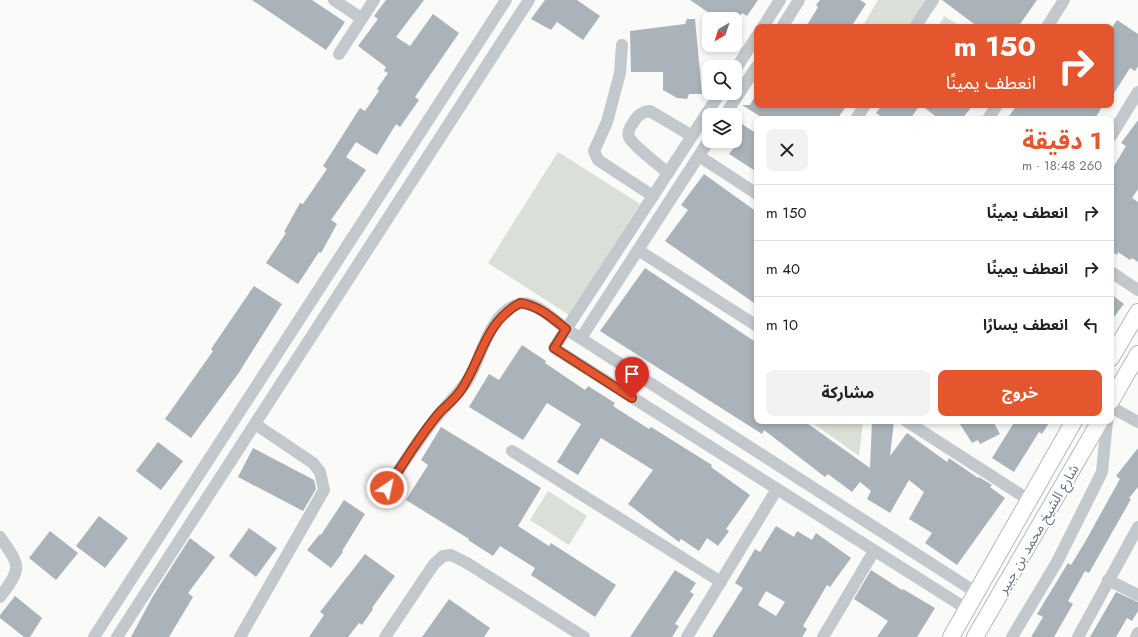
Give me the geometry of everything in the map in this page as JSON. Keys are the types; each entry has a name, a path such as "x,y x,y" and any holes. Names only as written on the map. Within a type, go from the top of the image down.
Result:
{"main road":[{"path":"1114,353 1138,312"},
{"path":"1114,396 1138,354"},
{"name":"شارع الشيخ محمد بن جبير","path":"951,637 1072,424"},
{"name":"شارع الشيخ محمد بن جبير","path":"975,637 1098,424"}],"street":[{"path":"334,0 361,18"},
{"path":"339,54 374,0"},
{"path":"94,637 506,0"},
{"path":"117,637 530,0"},
{"path":"765,24 780,0"},
{"path":"784,24 800,0"},
{"path":"917,24 932,0"},
{"path":"1049,24 1064,0"},
{"path":"741,60 754,41"},
{"path":"622,45 620,73 607,122 594,151 598,160 653,196"},
{"path":"730,108 754,71"},
{"path":"1114,131 1138,92"},
{"path":"715,100 554,348 967,609"},
{"path":"668,173 628,136 629,130 637,117 643,112 650,111 692,136"},
{"path":"581,338 704,148"},
{"path":"699,156 754,192"},
{"path":"638,250 754,324"},
{"path":"1114,274 1138,290"},
{"path":"387,488 440,412 455,398 462,388 469,377 487,335 502,315 520,303 542,310 566,329 977,592"},
{"path":"1114,409 1138,422"},
{"path":"240,637 324,490 320,472 313,463 255,424"},
{"path":"911,424 1029,500"},
{"path":"1012,637 1057,562 1102,472 1107,424"},
{"path":"512,451 721,582"},
{"path":"687,637 777,489"},
{"path":"1078,637 1108,580 1138,528"},
{"path":"0,537 16,560 17,568 14,578 0,597"},
{"path":"823,637 874,550"},
{"path":"385,637 439,558 451,555 467,563 584,637"},
{"path":"1108,580 1138,595"},
{"path":"1136,637 1138,633"}],"shaded area":[{"path":"878,0 926,0 912,24 864,24"},
{"path":"944,16 957,24 940,24"},
{"path":"558,152 640,204 569,315 488,263"},
{"path":"814,424 863,424 859,456"},
{"path":"548,491 587,516 569,545 530,520"}],"building":[{"path":"252,0 312,0 345,22 326,50"},
{"path":"386,0 424,0 396,37 410,46 433,14 459,33 415,97 419,100 400,127 396,124 377,155 356,142 346,157 366,170 331,220 337,224 321,253 319,252 298,284 266,263 286,233 284,232 300,203 303,204 327,169 323,166 360,108 365,111 379,91 377,89 388,73 384,71 386,67 358,46 378,19 374,16"},
{"path":"545,0 577,0 600,16 583,40 557,22 551,30 531,19"},
{"path":"690,0 758,0 747,16 742,12 708,12"},
{"path":"820,0 860,0 866,4 853,24 808,24 818,7 816,5"},
{"path":"942,0 1037,0 1020,24 974,24"},
{"path":"687,19 695,19 702,94 689,94 687,99 677,98 663,90 663,72 631,72 630,31 685,24"},
{"path":"1117,20 1138,34 1138,66 1135,71 1130,68 1114,93 1114,24"},
{"path":"754,98 754,108 845,108 839,116 759,116 742,105 750,105"},
{"path":"880,108 918,108 912,116 880,116 876,113"},
{"path":"925,108 971,108 964,116 935,116"},
{"path":"1015,108 1101,108 1097,116 1009,116"},
{"path":"1138,120 1138,189 1132,198 1138,202 1138,262 1132,258 1130,260 1118,252 1117,255 1114,253 1114,166 1126,146 1121,143"},
{"path":"742,124 754,132 754,170 729,154 734,148 742,148"},
{"path":"704,174 754,210 754,303 665,241 688,210 681,205"},
{"path":"645,268 754,341 754,424 808,424 870,468 872,424 894,424 890,456 907,433 947,462 949,458 978,478 979,477 992,485 990,487 1005,498 957,565 925,543 932,533 909,519 924,492 909,480 890,513 867,499 871,491 860,482 852,492 828,474 825,477 764,430 762,434 600,331"},
{"path":"254,286 282,304 238,374 191,438 165,419 213,351 211,349"},
{"path":"1114,296 1124,304 1114,317"},
{"path":"522,345 546,361 545,363 585,390 588,386 615,403 613,406 649,429 651,427 712,465 711,467 750,495 726,529 729,531 718,546 707,538 699,551 681,539 679,542 628,504 653,470 601,438 578,475 557,462 581,424 547,403 523,440 469,407 489,374 499,380"},
{"path":"960,424 995,424 1000,434 980,444 978,440 972,443"},
{"path":"1013,424 1048,424 1042,434 1039,432 1014,472 992,458"},
{"path":"441,427 541,488 518,526 549,546 551,543 616,585 595,617 531,575 535,568 500,546 493,556 468,540 469,539 406,500 428,465 421,460"},
{"path":"158,442 183,461 161,490 136,471"},
{"path":"253,448 314,480 316,489 303,511 238,477"},
{"path":"1138,448 1138,487 1129,498 1131,499 1089,573 1085,571 1068,601 1073,604 1054,637 1031,637 1043,617 1037,614 1068,563 1071,565 1085,542 1120,479 1116,476"},
{"path":"344,500 365,514 342,551 343,552 331,568 307,550 320,534 321,535"},
{"path":"99,516 128,538 105,568 76,546"},
{"path":"776,526 794,537 797,531 812,540 816,533 851,558 830,587 827,585 803,626 807,629 802,637 712,637 743,588 735,583 755,549 760,552","holes":["766,591 785,602 776,616 758,605"]},
{"path":"249,528 277,548 256,577 229,556"},
{"path":"50,531 78,553 56,580 29,558"},
{"path":"190,538 215,557 188,593 193,597 169,637 131,637 153,596"},
{"path":"365,554 395,576 372,608 373,609 362,625 359,623 348,637 309,637 324,615 320,612"},
{"path":"675,570 696,583 690,592 694,594 675,624 679,626 672,637 630,637"},
{"path":"871,570 902,590 903,589 935,608 917,637 877,637 888,621 854,599"},
{"path":"1116,592 1138,602 1138,611 1132,621 1127,618 1116,637 1090,637"},
{"path":"15,596 42,618 30,637 24,637 0,618 0,615"},
{"path":"449,599 490,628 484,637 422,637"}],"route":[{"path":"387,488 440,412 448,406 462,388 469,377 487,335 493,326 502,315 520,303 542,310 566,329 554,348 632,398"}]}
